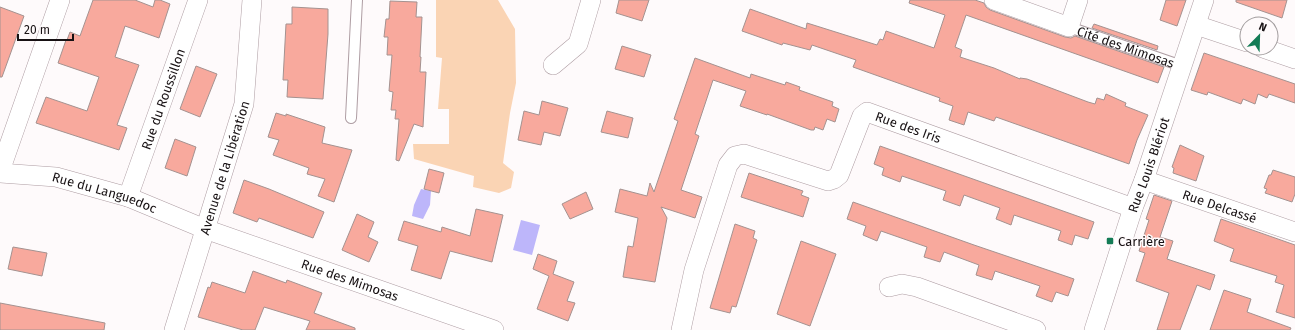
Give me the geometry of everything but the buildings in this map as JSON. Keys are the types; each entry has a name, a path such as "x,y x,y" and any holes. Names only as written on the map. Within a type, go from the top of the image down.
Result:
{"street":[{"path":"0,172 60,0"},
{"name":"Rue du Roussillon","path":"128,197 198,0"},
{"name":"Avenue de la Libération","path":"174,330 244,104 252,0"},
{"path":"553,64 578,44 590,0"},
{"name":"Cité des Mimosas","path":"994,0 1069,27 1078,0"},
{"name":"Rue Louis Blériot","path":"1094,330 1133,208 1144,180 1204,0"},
{"path":"1196,25 1239,39"},
{"path":"1279,54 1295,59"},
{"name":"Rue des Iris","path":"680,330 694,270 728,164 735,156 744,154 828,181 834,179 839,175 862,116 867,112 1133,208"},
{"name":"Rue du Languedoc","path":"0,172 56,177 128,197 205,229"},
{"name":"Rue Delcassé","path":"1144,180 1295,232"},
{"name":"Rue des Mimosas","path":"205,229 458,324 494,330"},
{"path":"888,287 902,284 917,287 1036,330"}],"lane":[{"path":"351,118 357,0"},
{"name":"Cité des Mimosas","path":"1069,27 1182,66"}],"shaded area":[{"path":"436,0 498,0 515,29 516,83 503,163 514,172 511,188 499,193 473,187 474,176 414,159 413,144 449,144 449,109 438,109 442,58 436,57"},
{"path":"421,189 431,191 430,205 423,219 412,216 414,205"},
{"path":"521,220 540,225 532,255 513,250"}],"place":[{"name":"Carrière","path":"1110,241"}]}
